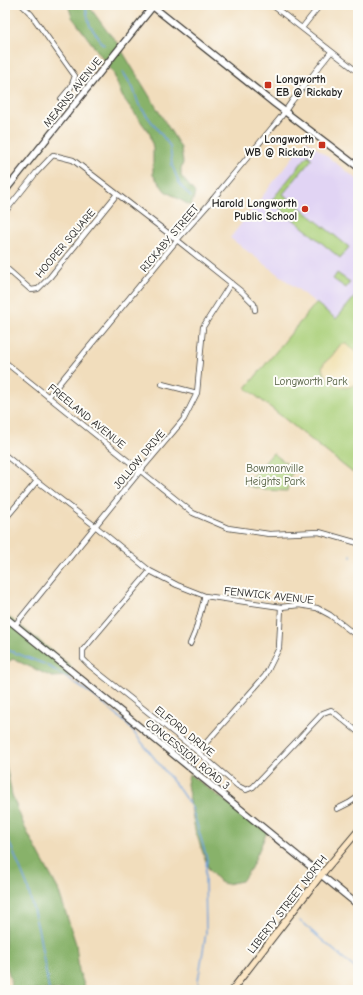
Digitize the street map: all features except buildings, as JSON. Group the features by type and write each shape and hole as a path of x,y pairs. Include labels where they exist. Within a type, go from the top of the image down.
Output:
{"main road":[{"name":"LIBERTY STREET NORTH","path":"232,990 321,875 358,831"}],"street":[{"path":"22,5 31,14 75,76 71,87 61,99"},
{"path":"272,5 358,72"},
{"path":"302,28 320,5"},
{"path":"153,6 285,112 358,167"},
{"name":"MEARNS AVENUE","path":"5,191 153,6"},
{"name":"RICKABY STREET","path":"48,397 285,112 331,52"},
{"path":"5,212 53,155 73,160 178,240 242,292 254,304 255,310"},
{"name":"HOOPER SQUARE","path":"5,267 31,290 38,289 50,277 117,194"},
{"name":"JOLLOW DRIVE","path":"15,625 184,419 197,393 203,327 231,283"},
{"name":"FREELAND AVENUE","path":"5,362 193,513 228,528 269,534 319,532 358,543"},
{"path":"162,384 197,393"},
{"name":"FENWICK AVENUE","path":"5,455 150,571 177,585 205,596 281,607 299,605 317,608 330,615 358,637"},
{"path":"5,519 36,481"},
{"name":"ELFORD DRIVE","path":"150,571 83,650 83,659 238,786 246,790 253,786 323,714 332,710 358,732"},
{"path":"190,644 205,596"},
{"path":"198,752 265,676 279,648 281,607"},
{"name":"CONCESSION ROAD 3","path":"5,617 358,905"},
{"path":"337,809 349,803 358,796"}],"shaded area":[{"name":"Harold Longworth Public School","path":"306,140 358,180 358,293 336,319 230,238"}],"green space":[{"path":"68,5 90,5 91,9 116,41 181,148 183,163 181,168 181,176 195,193 191,206 165,191 153,175 153,148 150,134 122,96 113,72 72,17"},
{"path":"308,155 312,159 283,194 349,247 340,258 271,201"},
{"path":"337,273 350,282 346,288 333,279"},
{"name":"Longworth Park","path":"358,293 358,466 353,473 246,388 316,303 336,319"},
{"name":"Bowmanville Heights Park","path":"273,453 295,470 290,476 287,491 265,490 245,485"},
{"path":"5,614 71,666 71,676 52,677 13,659 5,663"},
{"path":"5,760 12,795 25,828 58,889 76,944 79,971 86,990 10,990 11,981 5,961"},
{"path":"189,774 267,832 251,868 242,881 226,884 220,882 209,870 195,830 187,784"}],"sand":[{"path":"341,344 346,344 358,354 358,383 347,387 341,387 332,382 322,368 324,363 331,357"}],"waterway":[{"path":"85,5 90,26 104,45"},
{"path":"123,72 133,88 139,105 170,146 172,165 180,185 191,197"},
{"path":"5,649 47,665 93,695 127,724 176,785 192,808 207,859 205,874 206,933 198,981 200,990"},
{"path":"5,832 27,885 39,933 49,990"},
{"path":"300,921 358,971"}],"place":[{"name":"Longworth EB @ Rickaby","path":"268,85"},
{"name":"Longworth WB @ Rickaby","path":"322,145"},
{"name":"Harold Longworth Public School","path":"305,209"}]}
